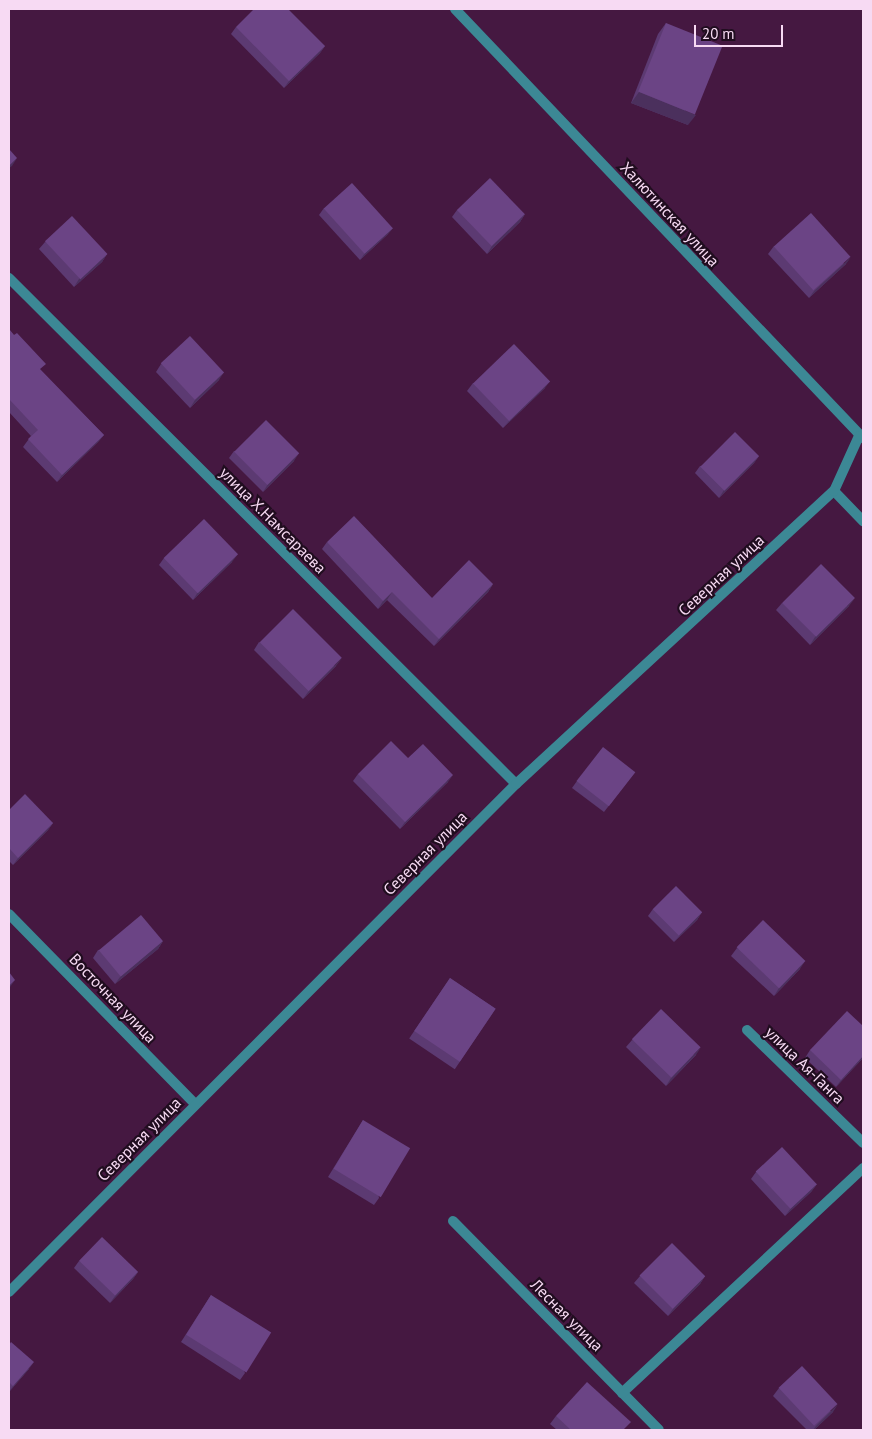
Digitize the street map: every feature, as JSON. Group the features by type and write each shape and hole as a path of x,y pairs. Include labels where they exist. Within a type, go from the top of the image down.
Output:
{"street":[{"name":"Халютинская улица","path":"455,9 861,437"},
{"name":"улица Х.Намсараева","path":"9,278 516,784"},
{"name":"Северная улица","path":"9,1292 516,784 834,491 861,437"},
{"path":"834,491 863,521"},
{"name":"Восточная улица","path":"9,914 195,1104"},
{"name":"улица Ая-Ганга","path":"747,1030 863,1143"},
{"path":"622,1393 863,1168"},
{"name":"Лесная улица","path":"453,1221 660,1430"}],"building":[{"path":"254,9 288,9 325,46 289,81 236,27"},
{"path":"666,23 723,46 695,114 638,92"},
{"path":"9,149 17,158 9,166"},
{"path":"490,178 525,214 492,246 457,210"},
{"path":"352,183 393,228 365,254 324,208"},
{"path":"811,213 850,257 813,290 774,246"},
{"path":"72,216 107,254 80,279 45,241"},
{"path":"9,329 14,335 17,333 46,364 40,369 104,435 62,475 28,439 38,430 9,399"},
{"path":"190,336 224,373 195,400 161,363"},
{"path":"514,344 550,381 509,421 473,384"},
{"path":"266,420 299,453 267,485 234,452"},
{"path":"735,432 759,456 724,491 700,467"},
{"path":"354,516 432,598 469,560 493,584 439,639 392,592 383,601 327,542"},
{"path":"204,519 238,554 198,593 164,558"},
{"path":"821,564 855,598 816,637 782,603"},
{"path":"293,609 342,658 309,691 260,642"},
{"path":"391,741 408,758 423,744 453,775 405,822 358,774"},
{"path":"603,747 635,772 609,806 577,781"},
{"path":"25,794 53,823 18,858 9,848 9,810"},
{"path":"676,886 702,912 679,935 653,909"},
{"path":"141,915 163,941 121,976 99,950"},
{"path":"763,920 805,961 779,988 737,947"},
{"path":"9,972 15,980 9,986"},
{"path":"450,978 496,1009 460,1062 414,1031"},
{"path":"661,1009 701,1047 671,1077 632,1039"},
{"path":"847,1011 863,1026 863,1056 841,1080 810,1050"},
{"path":"363,1120 410,1148 381,1197 334,1169"},
{"path":"782,1147 817,1184 790,1209 756,1172"},
{"path":"102,1237 138,1272 115,1295 79,1261"},
{"path":"672,1243 705,1276 673,1309 639,1276"},
{"path":"211,1295 271,1333 246,1372 186,1335"},
{"path":"11,1342 34,1362 13,1386 9,1382 9,1345"},
{"path":"802,1366 837,1404 814,1426 779,1388"},
{"path":"587,1382 631,1422 623,1430 571,1430 556,1416"}]}
